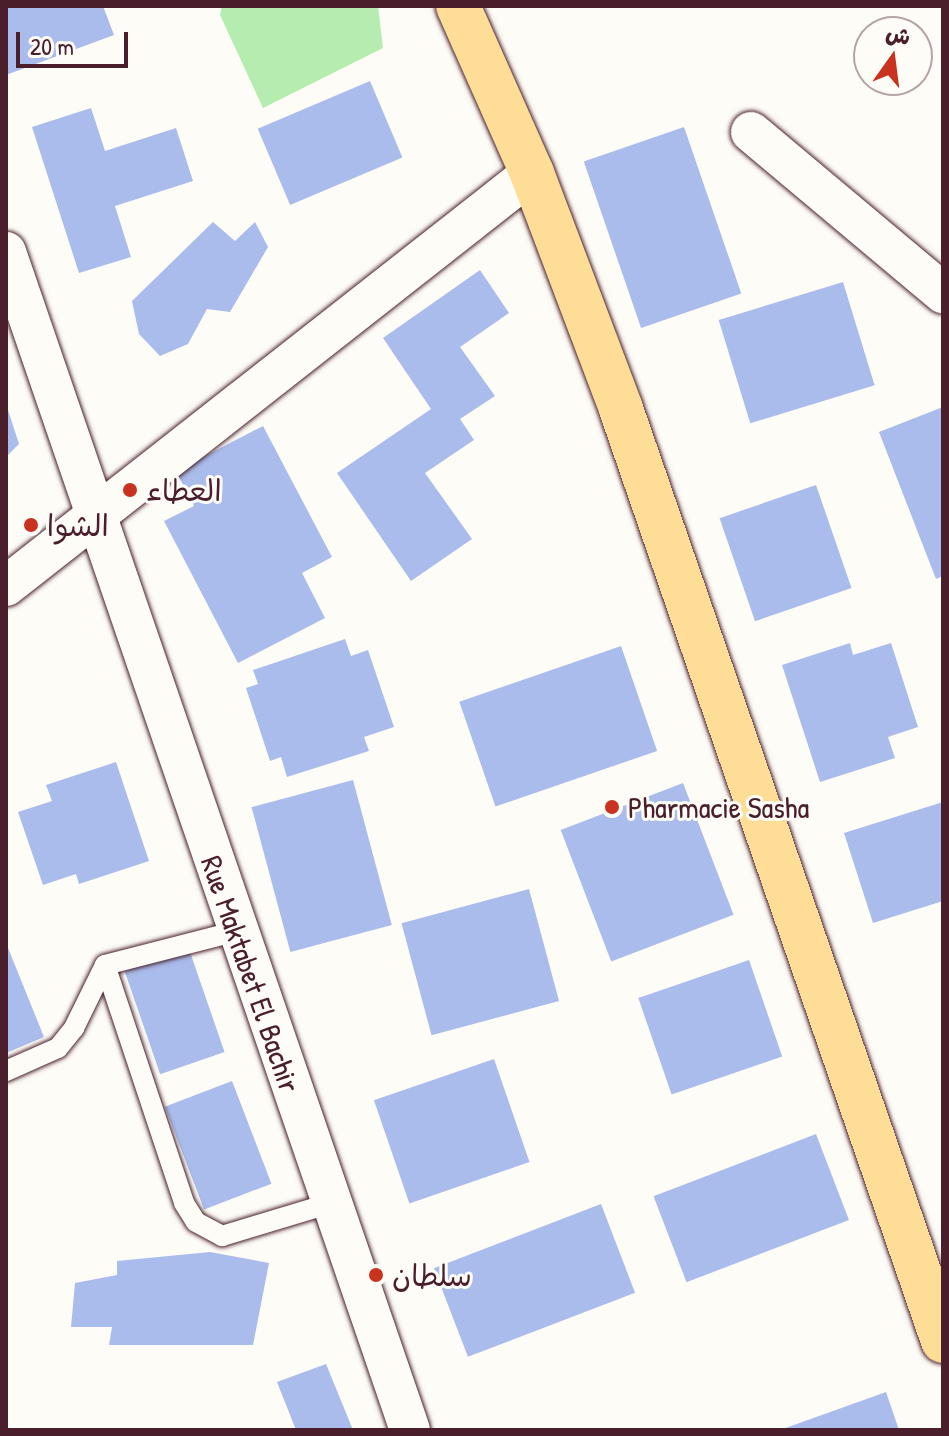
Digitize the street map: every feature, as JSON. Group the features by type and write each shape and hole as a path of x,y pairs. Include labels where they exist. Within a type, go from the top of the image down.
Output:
{"main road":[{"path":"458,6 532,173 621,409 939,1318"}],"street":[{"path":"751,132 943,293"},
{"path":"6,586 532,173"},
{"name":"Rue Maktabet El Bachir","path":"6,252 94,517 410,1430"}],"lane":[{"path":"6,1071 58,1048 74,1028 105,965 237,931"},
{"path":"105,965 184,1203 196,1222 222,1236 331,1203"}],"green space":[{"path":"222,6 378,6 383,48 263,108 220,15"}],"building":[{"path":"6,6 103,6 114,35 6,75"},
{"path":"370,81 402,157 290,205 258,129"},
{"path":"91,108 105,151 176,128 193,181 115,206 131,257 79,273 32,127"},
{"path":"684,127 741,293 641,328 584,162"},
{"path":"213,222 235,241 255,222 268,247 230,312 207,309 188,344 160,356 139,334 132,301"},
{"path":"480,270 509,313 460,347 495,396 460,419 474,440 425,473 472,539 411,581 337,473 431,409 383,338"},
{"path":"843,282 875,385 750,423 719,320"},
{"path":"6,404 19,444 6,457"},
{"path":"943,407 943,576 936,579 879,432"},
{"path":"263,426 332,557 302,573 325,618 238,663 164,521 194,506 176,471"},
{"path":"816,485 851,588 755,621 720,518"},
{"path":"345,639 351,656 368,650 394,727 364,737 369,751 287,777 281,757 270,761 246,688 258,684 253,670"},
{"path":"850,643 853,655 891,643 918,727 888,737 895,758 820,782 782,665"},
{"path":"621,646 657,751 495,807 459,702"},
{"path":"116,762 149,861 79,884 76,874 43,885 18,812 52,801 46,785"},
{"path":"353,780 392,925 290,952 252,807"},
{"path":"683,783 734,915 611,962 561,830"},
{"path":"943,802 943,901 873,923 844,833"},
{"path":"529,889 559,1001 432,1035 401,923"},
{"path":"6,943 44,1037 6,1053"},
{"path":"189,949 224,1052 160,1074 125,971"},
{"path":"749,960 782,1056 672,1095 638,998"},
{"path":"494,1059 529,1162 409,1203 374,1100"},
{"path":"232,1081 271,1184 204,1209 165,1107"},
{"path":"816,1134 849,1220 687,1282 654,1196"},
{"path":"601,1204 635,1293 468,1357 434,1268"},
{"path":"210,1252 269,1263 253,1345 109,1345 112,1327 71,1327 75,1283 117,1275 117,1261"},
{"path":"326,1364 353,1430 296,1430 277,1382"},
{"path":"886,1392 899,1430 780,1430"}],"place":[{"name":"العطاء","path":"130,490"},
{"name":"الشوا","path":"31,525"},
{"name":"Pharmacie Sasha","path":"612,807"},
{"name":"سلطان","path":"376,1275"}]}
